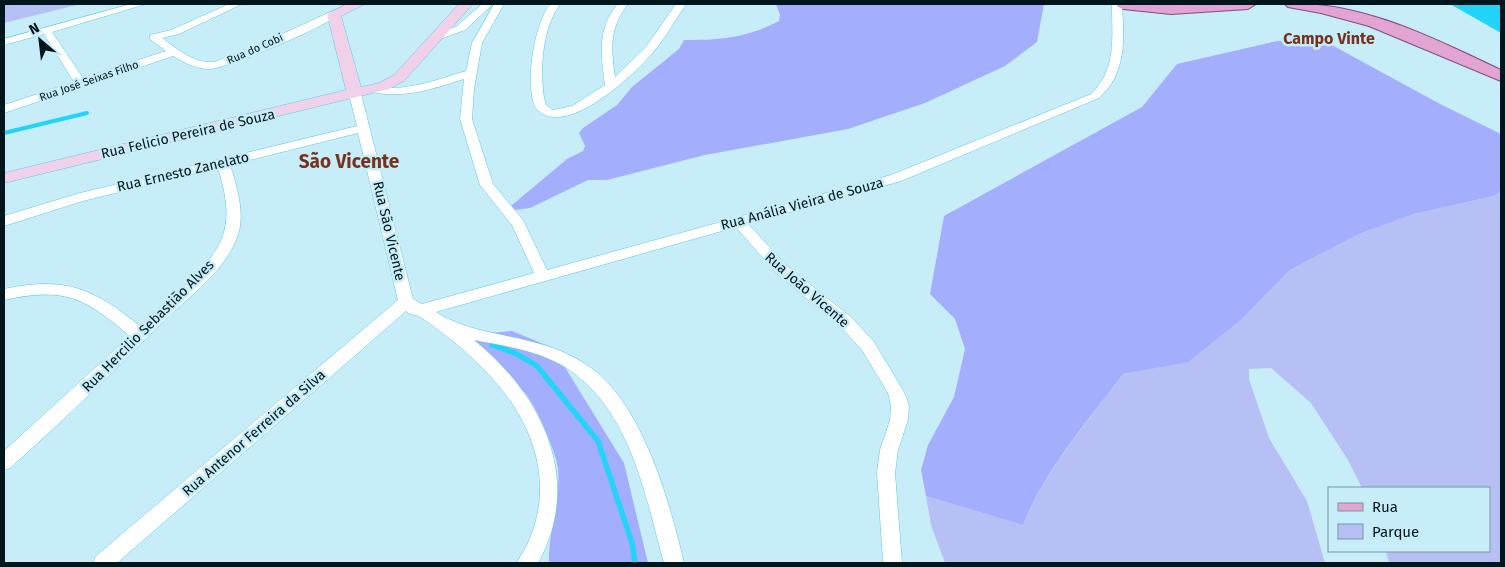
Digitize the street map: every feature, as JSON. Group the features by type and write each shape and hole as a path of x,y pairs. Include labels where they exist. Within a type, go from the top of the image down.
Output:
{"main road":[{"name":"Rua do Cobi","path":"334,14 358,4"},
{"name":"Rua Felicio Pereira de Souza","path":"4,178 372,89 399,78 466,4"},
{"path":"1123,4 1171,9 1248,4"},
{"path":"1293,4 1322,7 1378,23 1501,76"},
{"name":"Rua São Vicente","path":"334,14 354,94"}],"street":[{"path":"4,42 141,4"},
{"name":"Rua do Cobi","path":"237,4 175,32 154,37 173,52 206,66 220,64 334,14"},
{"path":"437,37 460,28 488,4"},
{"path":"499,4 481,32 471,73 466,119 478,163 495,197 523,232 544,277"},
{"path":"555,4 541,30 538,86 540,105 555,113 572,111 596,98 638,62 681,4"},
{"path":"610,86 608,33 612,18 623,4"},
{"name":"Rua Anália Vieira de Souza","path":"422,310 544,277 738,220 896,178 959,154 1095,96 1107,88 1114,75 1117,4"},
{"path":"46,30 82,84"},
{"name":"Rua José Seixas Filho","path":"4,109 173,52"},
{"name":"Rua Felicio Pereira de Souza","path":"372,89 383,93 401,91 471,73"},
{"name":"Rua São Vicente","path":"354,94 406,302"},
{"name":"Rua Ernesto Zanelato","path":"4,220 71,200 364,128"},
{"name":"Rua Hercilio Sebastião Alves","path":"4,462 80,394 201,276 226,248 232,232 232,212 230,186 223,163"},
{"name":"Rua João Vicente","path":"738,220 761,249 781,269 830,307 852,328 868,346 896,392 900,406 899,420 886,460 893,561"},
{"path":"4,294 19,291 52,290 84,295 140,335"},
{"path":"406,302 415,310 422,310 452,329 484,358 513,390 527,413 548,464 551,483 550,507 540,538 527,563"},
{"name":"Rua Antenor Ferreira da Silva","path":"102,563 406,302"},
{"path":"452,329 511,342 557,356 574,365 588,376 620,412 643,459 674,563"}],"green space":[{"path":"4,4 81,4 4,23"},
{"path":"1501,190 1501,563 1389,563 1386,552 1490,552 1490,487 1362,487 1348,460 1311,403 1271,368 1249,369 1249,379 1269,438 1307,501 1325,563 945,563 931,525 926,496 1023,525 1056,464 1123,374 1188,361 1241,320 1290,270 1359,234 1414,214 1494,196"}],"shaded area":[{"path":"776,4 1044,4 1037,42 1005,66 925,103 848,129 705,155 607,180 588,180 530,208 505,211 567,159 583,151 585,146 579,133 583,128 617,105 632,87 679,49 684,40 733,37 767,27 779,21 780,15"},
{"path":"1450,4 1501,5 1501,33"},
{"path":"1277,41 1328,43 1440,104 1501,134 1501,190 1494,196 1414,214 1359,234 1290,270 1241,320 1188,362 1123,374 1055,465 1032,504 1023,525 926,496 921,470 928,445 954,397 965,349 955,319 930,294 944,216 1142,107 1177,64"},
{"path":"512,331 553,348 624,463 648,563 549,563 550,540 558,492 558,468 549,440 534,406 524,392 466,347 477,334"}],"waterway":[{"path":"4,133 87,113"},
{"path":"492,345 515,353 537,366 598,441 632,543 635,563"}],"district":[{"name":"Campo Vinte","path":"1329,38"},
{"name":"São Vicente","path":"349,161"}]}
